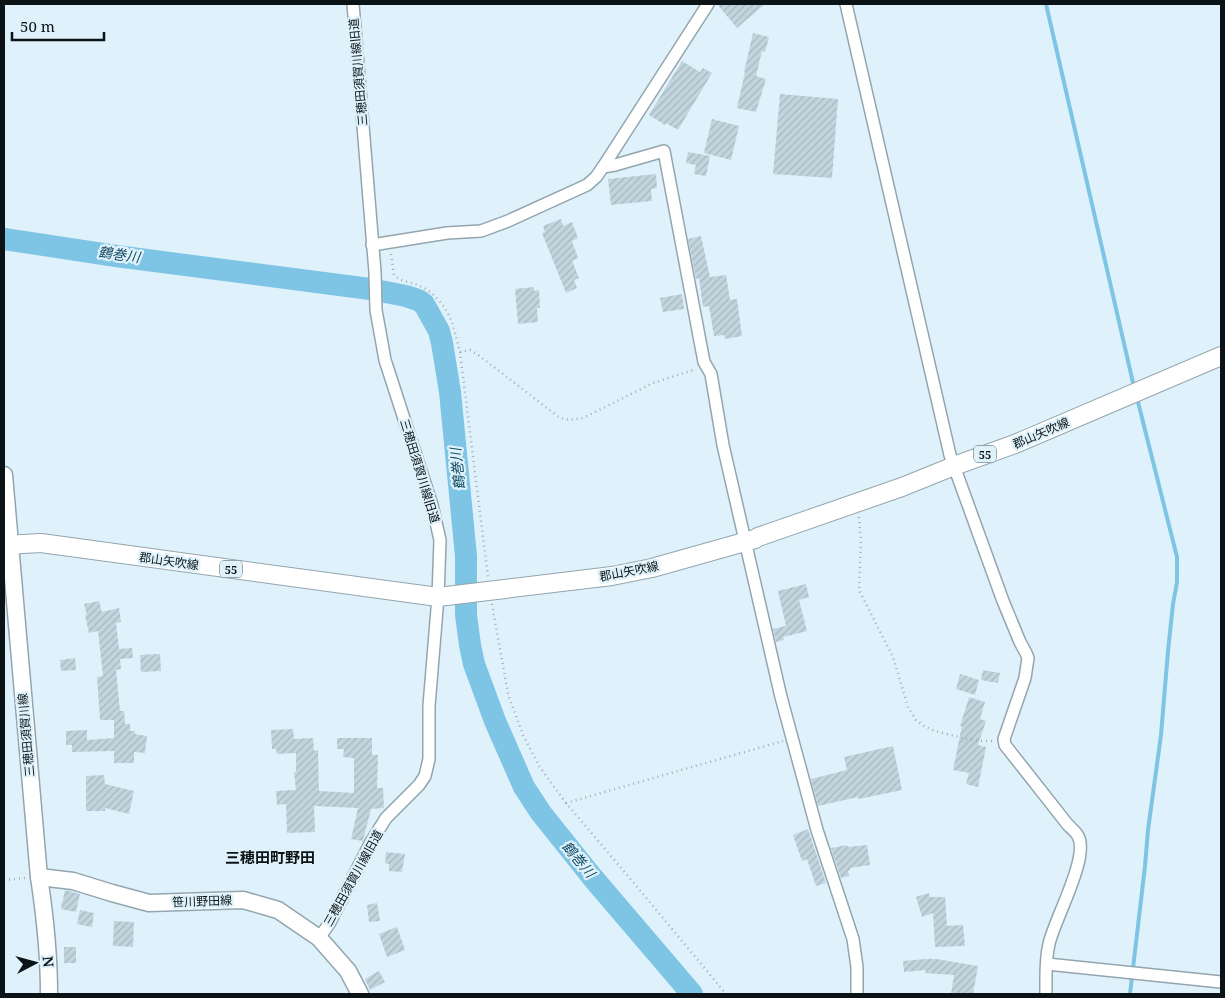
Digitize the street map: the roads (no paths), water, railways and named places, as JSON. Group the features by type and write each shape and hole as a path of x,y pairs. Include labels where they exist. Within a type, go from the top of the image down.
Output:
{"main road":[{"name":"郡山矢吹線","path":"7,545 41,544 438,597 620,574 652,568 745,542 902,487 1015,444 1221,356"},
{"name":"三穂田須賀川線","path":"4,475 7,545 48,957 49,994"},
{"name":"笹川野田線","path":"39,877 73,881 112,894 149,903 243,900 278,910 319,938 348,971 360,994"}],"street":[{"name":"三穂田須賀川線旧道","path":"319,938 386,818 419,785 425,776 429,759 429,706 438,597 440,540 432,505 385,360 376,310 375,272 353,4"},
{"path":"372,245 493,228 587,185 603,167 708,4"},
{"path":"846,4 954,466 1003,601 1028,658 1025,678 1007,727 1004,739 1005,745 1078,836 1080,842 1078,864 1048,944 1046,994"},
{"path":"603,167 664,150 704,362 711,374 723,446 781,697 817,830 853,939 857,967 857,994"},
{"path":"1047,964 1221,982"}],"waterway":[{"path":"1046,4 1134,387"},
{"name":"鶴巻川","path":"4,239 116,256 370,289 406,296 424,304 439,331 450,392 466,556 466,615 470,645 474,664 495,721 524,787 541,813 593,878 692,994"},
{"path":"1130,994 1177,582 1177,557 1137,398"}],"district":[{"name":"三穂田町野田","path":"270,857"}]}
